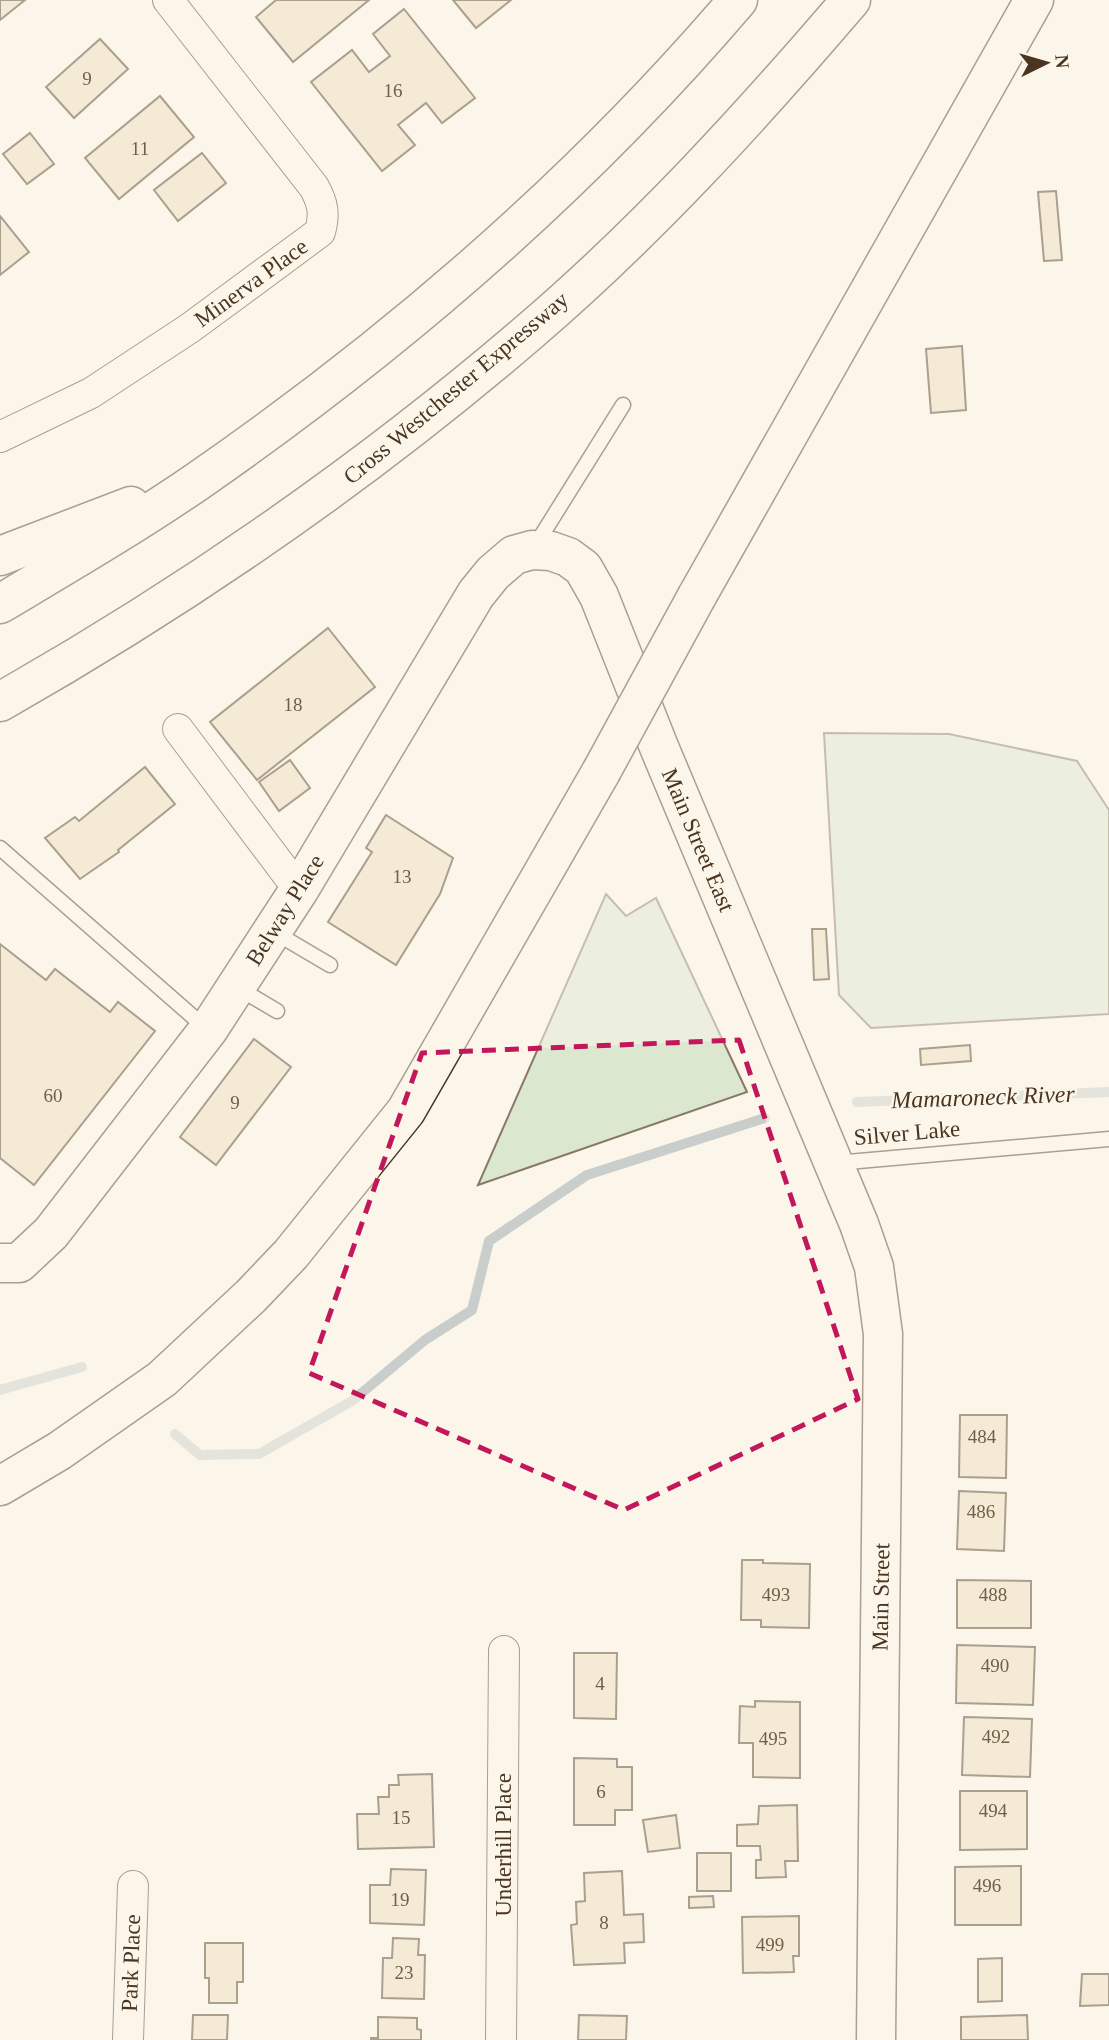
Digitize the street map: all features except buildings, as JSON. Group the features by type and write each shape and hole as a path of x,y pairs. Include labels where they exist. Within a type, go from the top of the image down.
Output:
{"main road":[{"path":"0,604 99,545 196,482 387,341 578,171 738,0"},
{"name":"Cross Westchester Expressway","path":"0,702 144,617 245,552 344,482 440,407 531,331 666,203 786,77 851,0"},
{"path":"0,1486 59,1451 162,1379 291,1255 406,1111 601,772 697,596 1034,0"},
{"path":"0,556 196,482"},
{"name":"Belway Place","path":"6,1265 51,1233 208,1030 299,890 476,594 493,573 514,555 532,550"},
{"name":"Main Street East","path":"532,550 551,551 575,562 583,568 599,596 659,747 834,1163"},
{"name":"Main Street","path":"834,1163 874,1267 883,1334 877,2040"}],"street":[{"name":"Minerva Place","path":"4,436 91,393 190,328 320,232 324,219 323,209 314,187 168,0"},
{"path":"178,729 299,890"},
{"name":"Underhill Place","path":"501,2040 504,1651"},
{"name":"Park Place","path":"128,2040 134,1886"}],"lane":[{"path":"532,550 623,405"},
{"path":"0,848 208,1030"},
{"path":"272,931 330,964"},
{"path":"237,987 277,1011"},
{"name":"Silver Lake","path":"834,1163 1109,1139"}],"highlighted area":[{"path":"739,1040 858,1399 624,1510 309,1373 422,1053"}],"green space":[{"path":"824,733 949,734 1077,761 1109,810 1109,1014 871,1028 839,995"},
{"path":"606,894 626,916 656,898 747,1092 478,1185"}],"waterway":[{"name":"Mamaroneck River","path":"857,1102 1109,1092"},
{"name":"Mamaroneck River","path":"175,1434 200,1455 259,1454 352,1401 425,1340 472,1310 489,1241 587,1175 765,1118"},
{"name":"Mamaroneck River","path":"0,1390 82,1367"}]}
